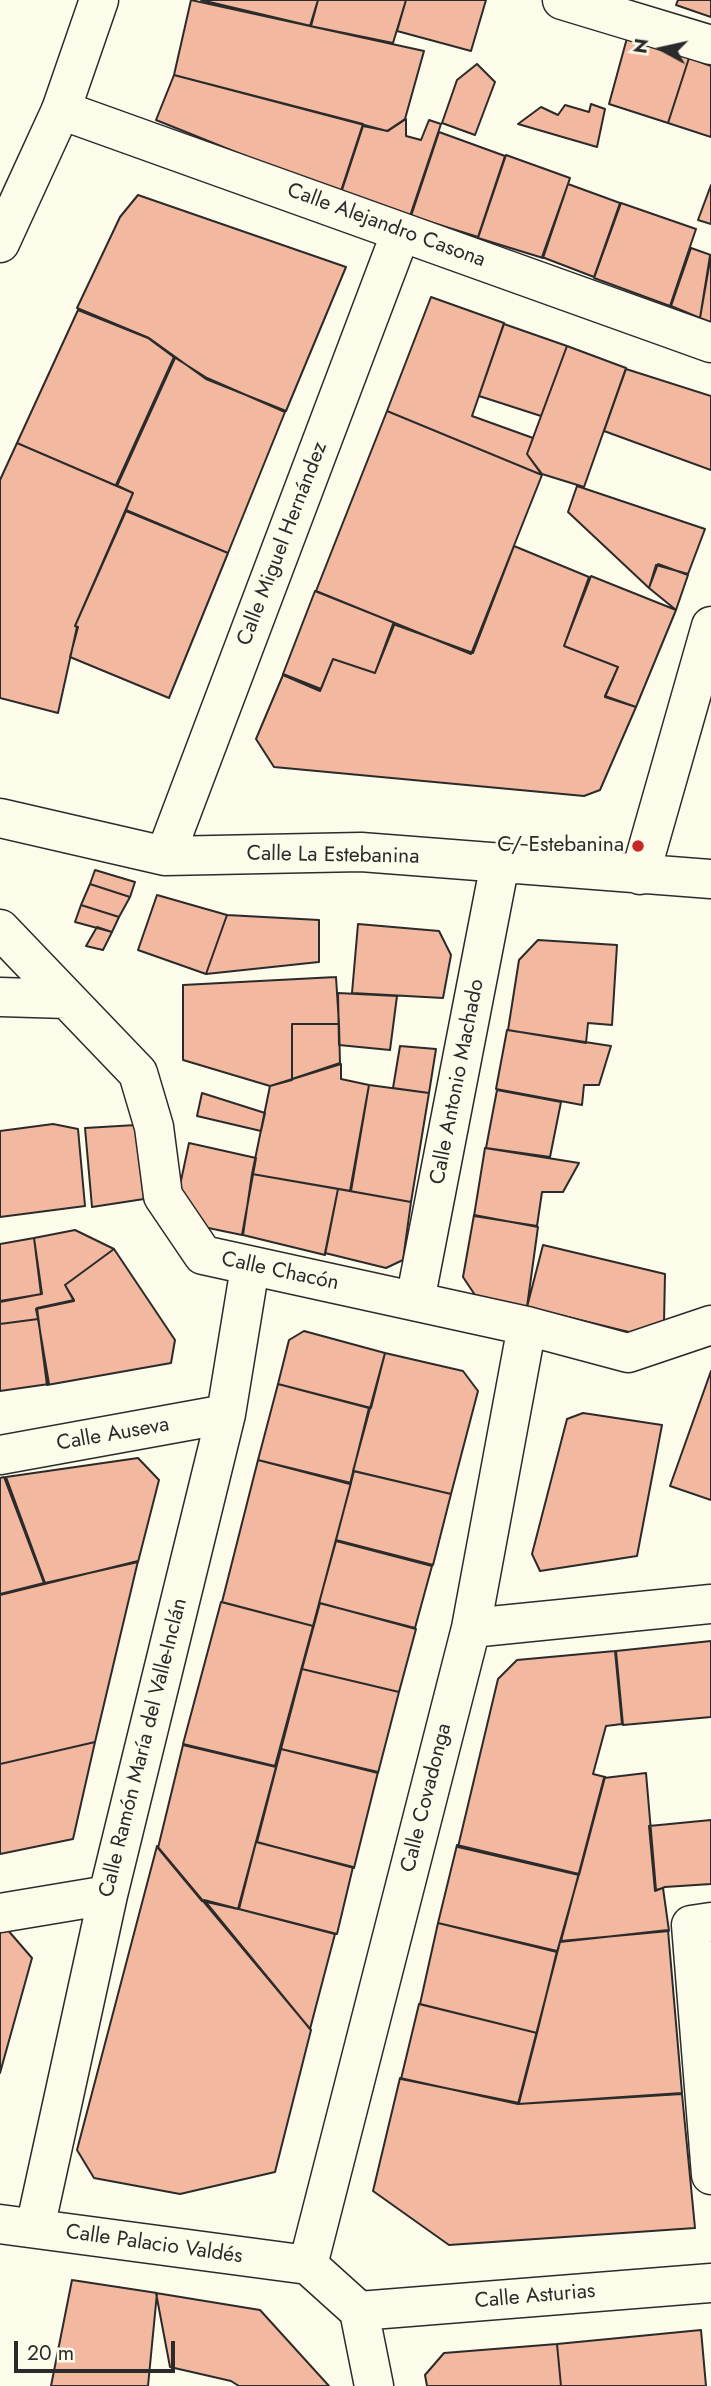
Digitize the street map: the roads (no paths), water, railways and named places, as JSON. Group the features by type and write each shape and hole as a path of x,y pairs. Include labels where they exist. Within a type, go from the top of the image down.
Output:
{"street":[{"path":"0,243 61,110 99,0"},
{"path":"562,0 711,45"},
{"name":"Calle Alejandro Casona","path":"61,110 711,343"},
{"name":"Calle Miguel Hernández","path":"165,856 401,232"},
{"path":"640,876 711,626"},
{"name":"Calle La Estebanina","path":"0,818 165,856 361,852 640,876 711,879"},
{"name":"Calle Antonio Machado","path":"415,1301 500,863"},
{"name":"Calle Chacón","path":"0,929 138,1073 154,1127 163,1196 203,1255 527,1326 628,1353 711,1325"},
{"path":"0,998 67,999"},
{"name":"Calle Ramón María del Valle-Inclán","path":"17,2226 108,1895 226,1414 250,1266"},
{"name":"Calle Covadonga","path":"308,2266 471,1628 527,1326"},
{"name":"Calle Auseva","path":"0,1455 226,1414"},
{"path":"471,1628 711,1604"},
{"path":"0,1913 108,1895"},
{"path":"711,1922 691,1925 711,2175"},
{"name":"Calle Palacio Valdés","path":"17,2226 308,2266"},
{"path":"308,2266 359,2311 374,2386"},
{"name":"Calle Asturias","path":"359,2311 711,2283"}],"place":[{"name":"C/ Estebanina","path":"638,846"}]}
